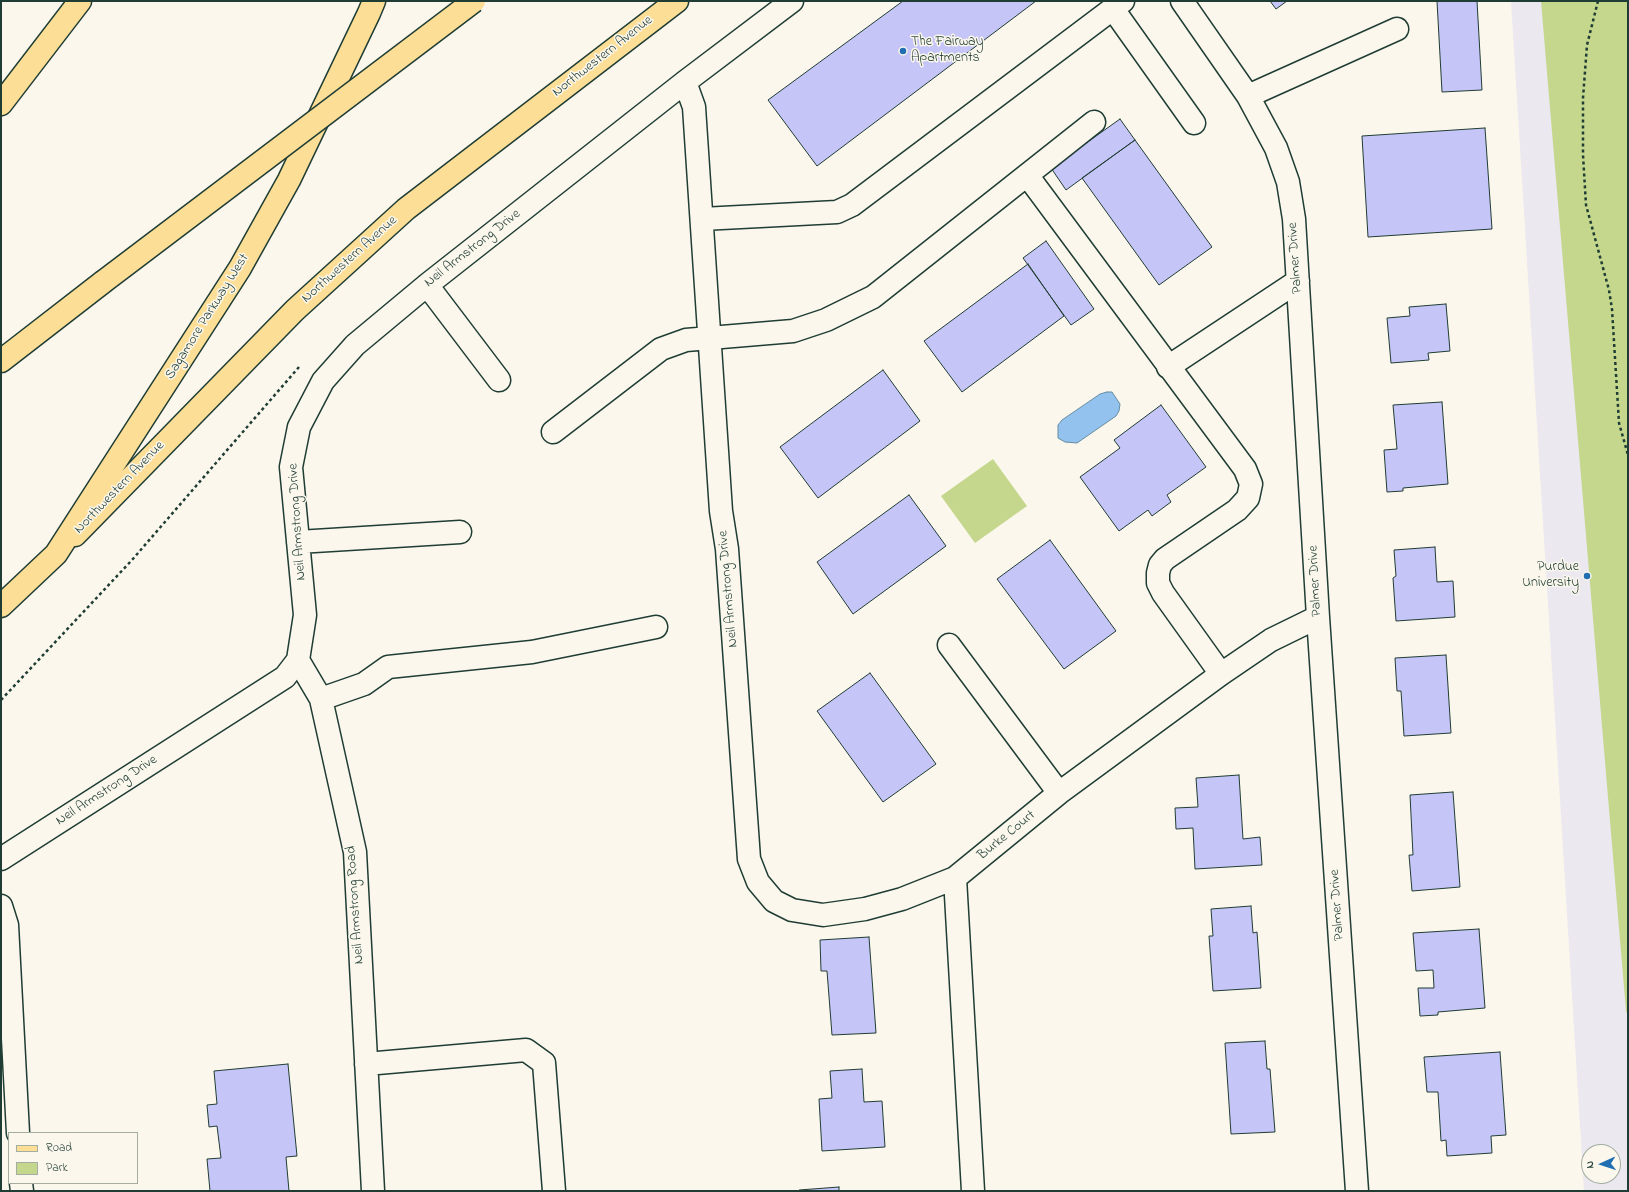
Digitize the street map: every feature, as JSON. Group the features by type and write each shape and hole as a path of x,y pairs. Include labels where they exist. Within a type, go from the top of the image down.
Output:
{"main road":[{"path":"1,104 80,1"},
{"name":"Sagamore Parkway West","path":"1,606 56,554 240,268 289,180 374,1"},
{"path":"1,361 474,1"},
{"name":"Northwestern Avenue","path":"56,554 295,310 406,209 677,1"}],"street":[{"name":"Neil Armstrong Drive","path":"1,859 285,677 298,660 305,615 291,467 299,427 323,381 355,345 427,285 685,82 792,1"},
{"name":"Palmer Drive","path":"1182,1 1248,96 1276,148 1288,182 1294,218 1318,617 1357,1191"},
{"path":"702,219 837,212 852,205 1118,5 1194,123"},
{"path":"1248,96 1397,29"},
{"name":"Neil Armstrong Drive","path":"685,82 694,107 722,511 749,859 758,882 774,901 792,910 823,915 865,909 902,899 955,878"},
{"path":"553,432 661,349 686,340 793,331 840,314 873,296 1094,122"},
{"path":"1026,175 1245,469 1251,484 1248,498 1237,510 1165,559 1160,565 1158,573 1158,583 1163,593 1221,674"},
{"path":"1168,366 1298,281"},
{"path":"427,285 499,380"},
{"path":"298,542 460,532"},
{"name":"Burke Court","path":"955,878 1059,793 1221,674 1271,640 1318,617"},
{"path":"321,699 364,684 388,667 532,652 656,627"},
{"path":"949,645 1059,793"},
{"name":"Neil Armstrong Road","path":"298,660 321,699 355,852 373,1191"},
{"path":"955,878 973,1191"},
{"path":"1,906 7,925 18,1132"},
{"path":"366,1064 526,1050 544,1063 554,1191"}],"path":[{"path":"1598,1 1587,45 1583,98 1583,156 1586,206 1610,290 1619,423 1628,455"}],"shaded area":[{"name":"Purdue University","path":"1511,1 1628,1 1628,1191 1584,1191 1584,1184 1621,1184 1621,1144 1581,1144"}],"green space":[{"path":"1541,1 1628,1 1628,1015 1626,1011"},
{"path":"993,459 1027,506 975,543 941,496"}],"water":[{"path":"1112,392 1120,404 1119,411 1116,416 1077,443 1065,442 1058,438 1058,425 1062,420 1100,394"}],"building":[{"name":"The Fairway Apartments","path":"903,1 1036,1 817,166 768,100"},
{"path":"1270,1 1287,1 1276,9"},
{"path":"1437,1 1477,1 1482,90 1442,92"},
{"path":"1120,119 1135,140 1066,190 1051,168"},
{"path":"1485,128 1492,229 1368,237 1362,136"},
{"path":"1135,140 1212,247 1159,285 1082,178"},
{"path":"1046,241 1094,309 1071,325 1023,258"},
{"path":"1028,264 1064,316 962,392 924,341"},
{"path":"1446,304 1450,351 1428,353 1429,360 1391,363 1387,318 1410,316 1409,307"},
{"path":"883,370 920,421 818,498 780,447"},
{"path":"1442,402 1448,484 1403,488 1403,491 1387,492 1384,450 1397,449 1393,405"},
{"path":"1161,405 1206,467 1167,495 1171,502 1152,516 1148,510 1119,531 1080,477 1120,448 1114,440"},
{"path":"909,495 946,546 853,614 817,562"},
{"path":"1050,540 1116,631 1064,669 997,579"},
{"path":"1435,547 1437,582 1453,581 1455,617 1396,621 1393,578 1396,576 1394,550"},
{"path":"1446,655 1451,733 1404,736 1401,691 1397,691 1395,658"},
{"path":"870,673 936,764 883,802 817,711"},
{"path":"1239,775 1243,839 1260,837 1262,865 1195,869 1193,828 1176,829 1175,808 1198,807 1196,778"},
{"path":"1453,792 1460,887 1412,891 1409,855 1413,855 1410,795"},
{"path":"1251,906 1253,933 1257,932 1261,988 1213,991 1209,936 1213,936 1211,909"},
{"path":"1479,929 1485,1008 1438,1012 1438,1015 1420,1016 1418,988 1434,988 1433,970 1416,971 1413,933"},
{"path":"869,937 876,1033 832,1035 827,971 821,971 820,940"},
{"path":"1265,1041 1267,1069 1270,1069 1275,1132 1231,1134 1225,1043"},
{"path":"1500,1052 1506,1135 1491,1136 1492,1153 1447,1156 1446,1140 1441,1141 1438,1092 1427,1092 1424,1057"},
{"path":"288,1064 297,1156 286,1157 289,1191 210,1191 207,1159 221,1158 217,1126 209,1127 207,1105 217,1104 214,1071"},
{"path":"862,1069 864,1102 882,1101 885,1147 822,1151 819,1099 832,1098 830,1071"},
{"path":"839,1187 839,1191 799,1191 799,1190"}],"place":[{"name":"The Fairway Apartments","path":"903,51"},
{"name":"Purdue University","path":"1587,576"}]}
